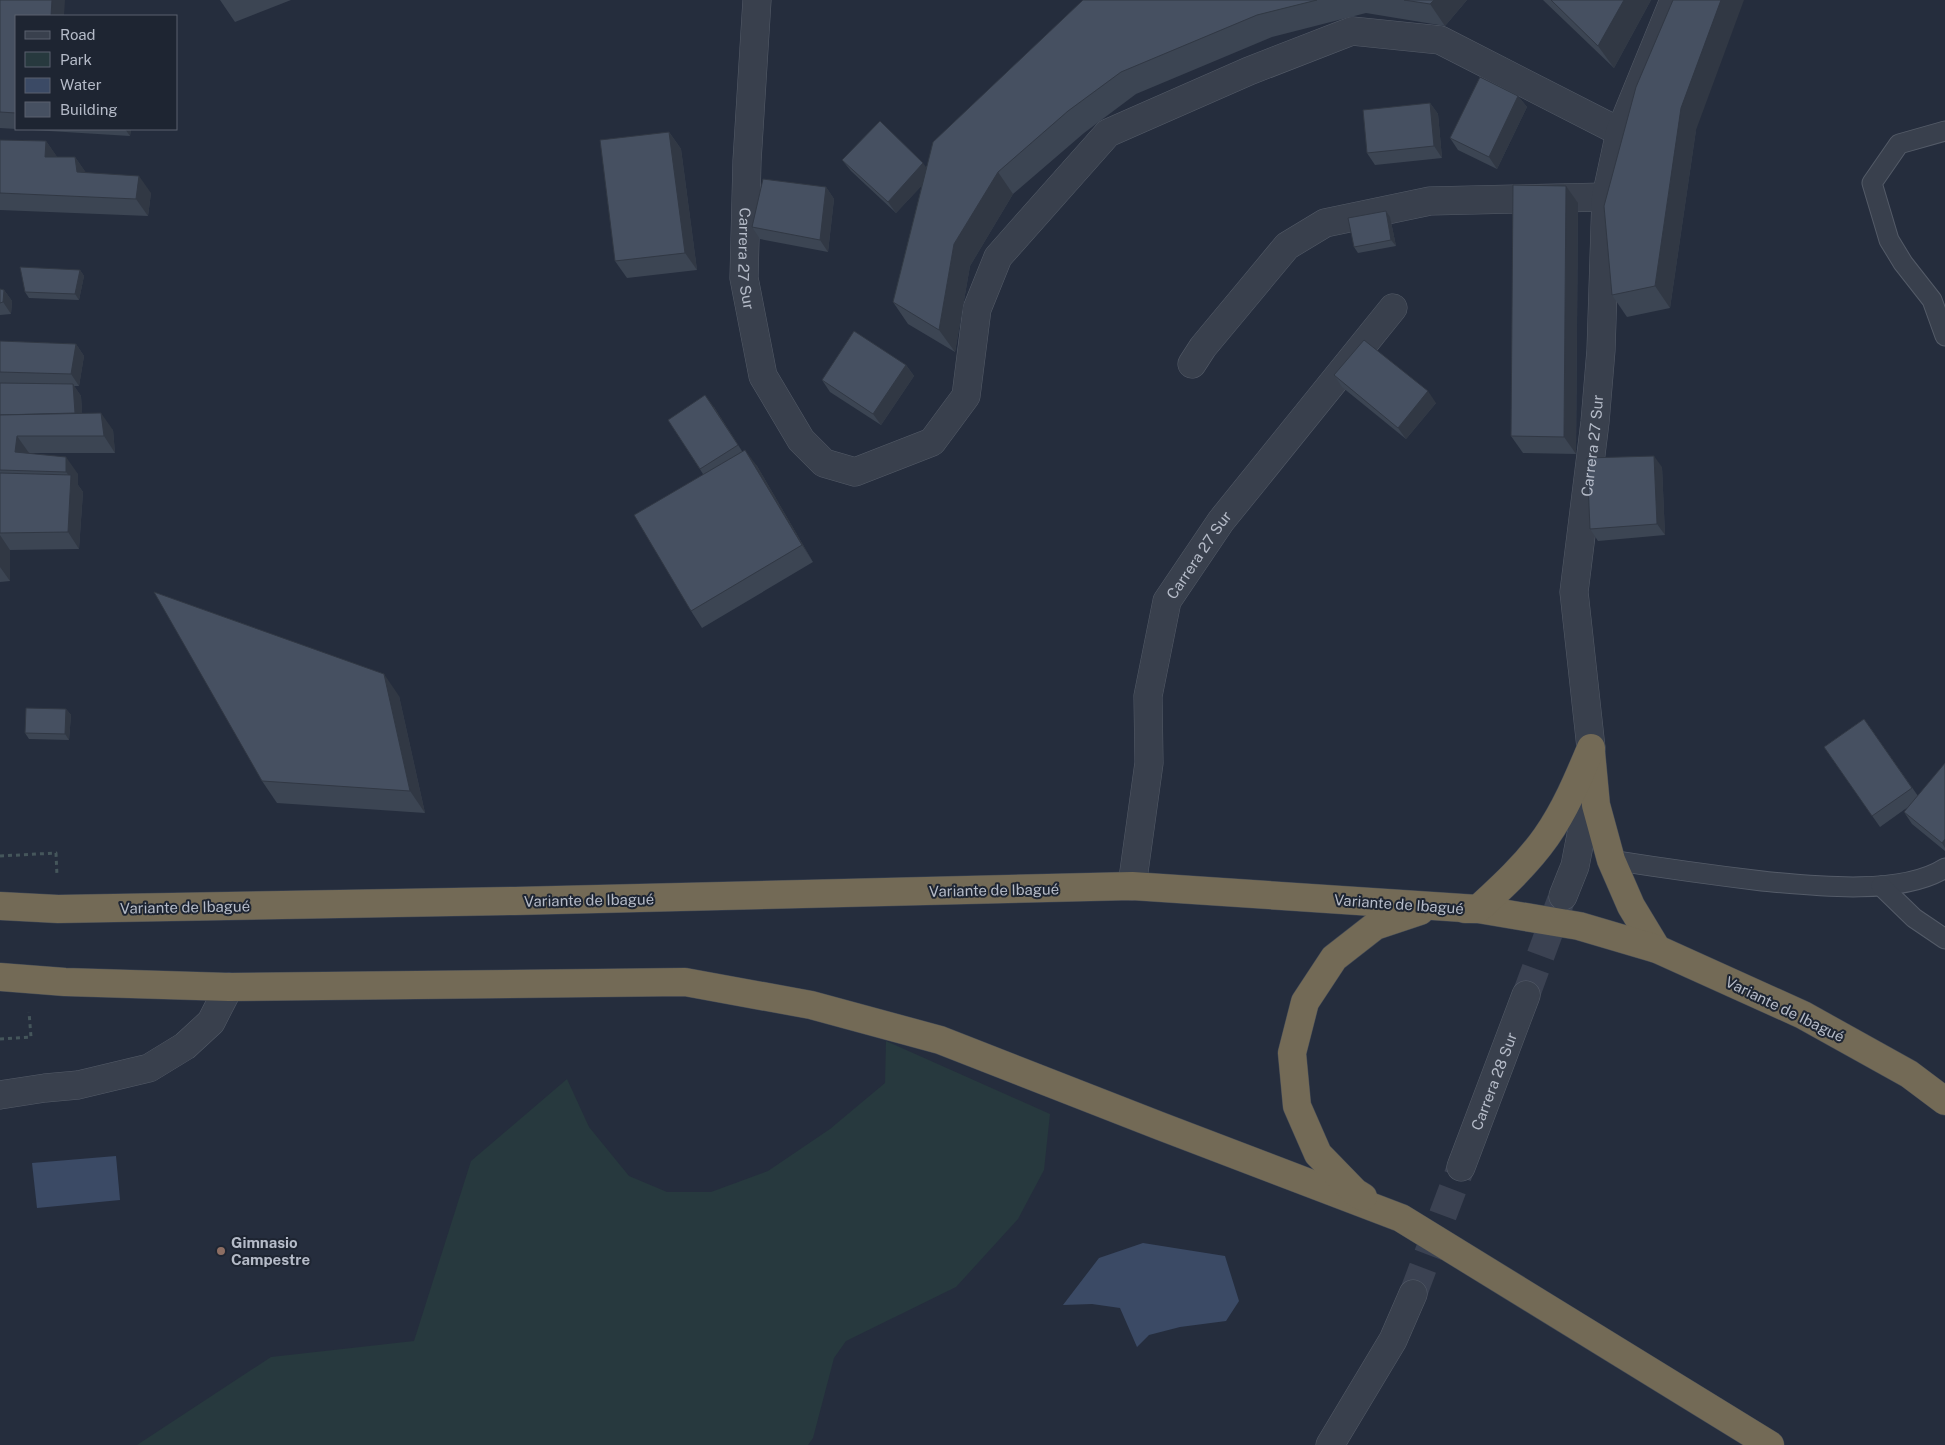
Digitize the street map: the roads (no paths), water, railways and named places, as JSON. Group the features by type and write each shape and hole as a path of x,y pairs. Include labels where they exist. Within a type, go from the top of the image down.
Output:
{"highway":[{"path":"1591,748 1596,805 1611,860 1631,906 1656,949"},
{"path":"1591,748 1571,794 1546,837 1514,875 1478,909 1425,909 1375,926 1334,958 1305,1002 1292,1054 1297,1106 1318,1154 1355,1192 1401,1218 1770,1445"},
{"name":"Variante de Ibagué","path":"0,906 78,909 535,901 1132,886 1478,909 1579,926 1656,949 1803,1015 1909,1074 1945,1101"},
{"path":"0,977 65,982 229,986 686,982 811,1005 940,1040 1401,1218"}],"street":[{"name":"Carrera 27 Sur","path":"757,0 746,161 744,278 764,376 801,440 812,452 824,463 855,472 932,442 966,396 977,309 998,257 1108,134 1249,71 1352,31 1440,40 1620,132"},
{"name":"Carrera 27 Sur","path":"1562,896 1572,876 1588,799 1591,748 1574,592 1595,422 1601,350 1606,197 1620,132 1674,0"},
{"path":"1192,364 1203,347 1287,246 1325,223 1430,200 1606,197"},
{"name":"Carrera 27 Sur","path":"1132,886 1149,762 1148,696 1167,601 1221,521 1393,308"},
{"path":"0,1095 78,1085 149,1068 185,1046 211,1022 229,986"},
{"name":"Carrera 28 Sur","path":"1461,1167 1526,995"},
{"path":"1330,1445 1393,1340 1413,1294"}],"lane":[{"path":"1945,131 1899,144 1872,183 1889,240 1903,263 1932,300 1945,336"},
{"path":"1611,860 1704,875 1817,886 1881,886 1933,875 1945,868"},
{"path":"1881,886 1914,918 1945,939"}],"water":[{"path":"116,1156 120,1200 37,1208 32,1163"},
{"path":"1143,1243 1225,1256 1239,1301 1226,1321 1180,1327 1149,1335 1137,1347 1120,1308 1092,1304 1063,1305 1099,1258"}],"tunnel":[{"path":"1526,995 1561,900"},
{"path":"1413,1294 1461,1167"}],"place":[{"name":"Gimnasio Campestre","path":"221,1251"}]}
